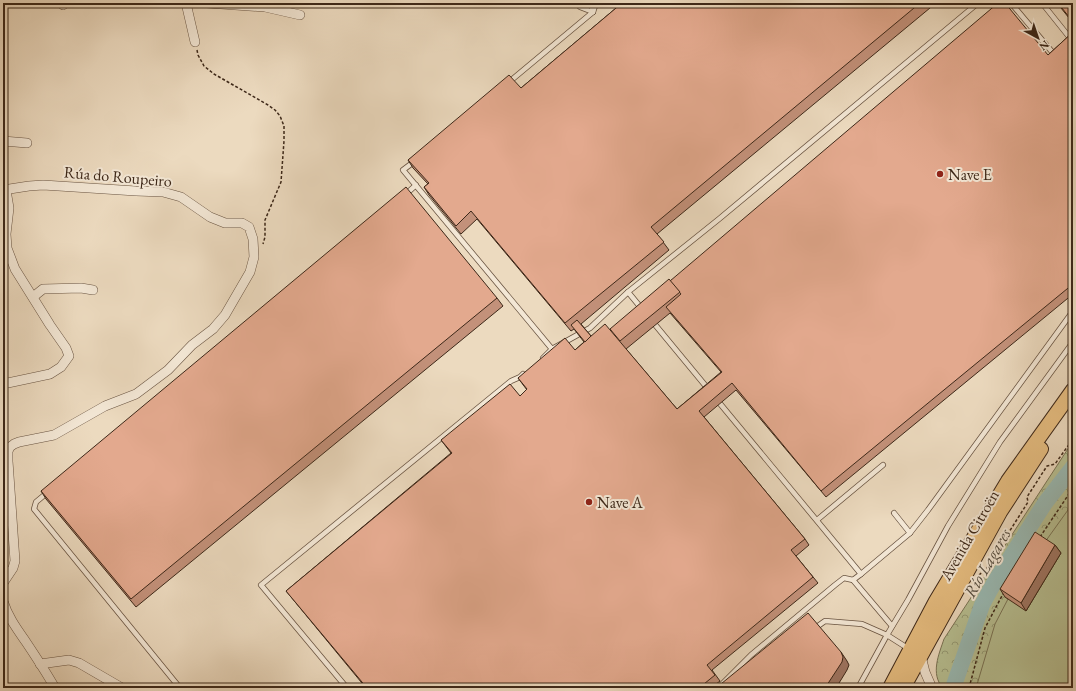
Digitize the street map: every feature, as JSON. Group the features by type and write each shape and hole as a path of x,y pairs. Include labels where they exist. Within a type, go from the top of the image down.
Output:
{"main road":[{"name":"Avenida Citroën","path":"903,688 936,601 1008,481 1073,390"},
{"name":"Avenida Citroën","path":"890,688 916,653 1000,512 1044,445 1073,406"}],"street":[{"path":"186,3 195,42"},
{"path":"207,3 266,5 300,14"},
{"path":"3,140 27,142"},
{"name":"Rúa do Roupeiro","path":"3,384 50,374 61,368 69,356 66,348 15,269 7,248 6,234 9,208 5,190 43,185 163,192 181,197 210,217 225,223 242,224 249,227 254,239 254,257 250,272 225,316 213,329 192,345 168,370 136,394 105,406 54,435 6,446 8,451 15,561 13,568 3,583"},
{"path":"33,297 43,289 81,288 93,290"},
{"path":"3,601 13,623 55,688"},
{"path":"916,653 932,688"},
{"path":"40,664 69,660 79,663 122,688"}],"lane":[{"path":"579,3 580,7 593,12"},
{"path":"591,3 593,12"},
{"path":"507,83 593,12 596,3"},
{"path":"536,363 552,350 590,328 628,292 719,219 978,3"},
{"path":"1012,3 1053,53"},
{"path":"1042,3 1070,38"},
{"path":"422,155 403,170 552,350"},
{"path":"404,195 416,185"},
{"path":"628,292 860,574"},
{"path":"853,580 910,533 1073,311"},
{"path":"858,688 948,526 1000,442 1073,342"},
{"path":"347,688 261,584 511,381 525,373"},
{"path":"817,520 883,465"},
{"path":"54,486 36,502 34,509 180,688"},
{"path":"894,513 910,533"},
{"path":"718,688 751,656 844,578 853,580 892,626"},
{"path":"818,626 825,621 862,624 887,634 916,653"}],"path":[{"path":"195,42 198,55 204,66 225,81 272,108 280,116 284,126 281,182 265,220 265,237 262,248"},
{"path":"977,576 987,568 998,553 999,548 1028,502 1026,497 1047,466 1055,464 1073,439"},
{"path":"1036,542 1073,488"},
{"path":"969,688 985,628 1006,588"}],"green space":[{"path":"1073,441 1073,544 995,688 943,688 937,677 936,670 938,657 944,639"},
{"path":"1073,503 1073,688 976,688 995,624 1008,599 1005,597 1040,540 1045,542"}],"building":[{"path":"622,3 920,3 651,227 664,242 565,323 471,211 456,226 424,187 429,183 408,160 509,75 521,88"},
{"path":"998,3 1005,3 1048,55 1073,32 1073,284 821,491 732,383 699,411 805,539 791,550 813,577 707,665 715,675 699,688 367,688 286,591 452,453 441,440 510,384 520,396 527,389 518,378 565,338 575,350 605,324 677,409 722,372 666,307 681,294 670,281"},
{"path":"1058,3 1073,3 1073,22"},
{"path":"406,187 497,298 131,599 41,491"},
{"path":"669,279 680,292 620,341 610,329"},
{"path":"577,320 591,336 585,342 571,325"},
{"path":"1035,532 1055,545 1021,603 1000,589"},
{"path":"808,613 841,652 843,657 842,662 825,688 716,688"}],"waterway":[{"name":"Río Lagares","path":"953,688 982,605 994,583 1045,503 1073,467"}],"place":[{"name":"Nave E","path":"940,174"},
{"name":"Nave A","path":"589,502"}]}
